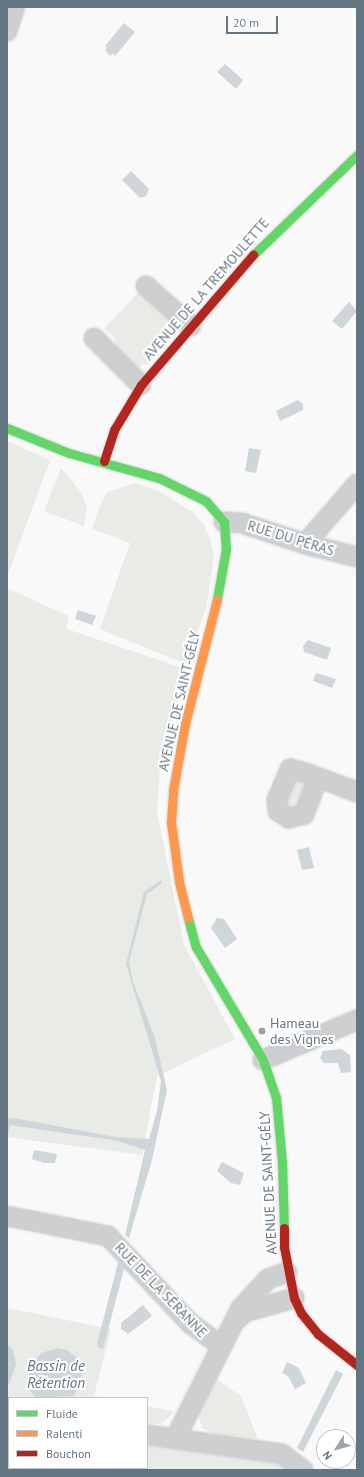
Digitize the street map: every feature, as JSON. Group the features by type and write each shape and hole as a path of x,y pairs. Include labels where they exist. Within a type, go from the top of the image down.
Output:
{"street":[{"path":"7,31 15,7"},
{"name":"AVENUE DE LA TREMOULETTE","path":"104,461 114,430 128,403 141,385 190,326 284,222 357,155"},
{"path":"146,286 190,326"},
{"path":"94,338 141,385"},
{"path":"7,428 69,453 104,461 159,478 199,496 212,507 224,522"},
{"path":"305,544 357,484"},
{"name":"RUE DU PÉRAS","path":"224,522 242,522 305,544 357,557"},
{"name":"AVENUE DE SAINT-GÉLY","path":"224,522 226,549 224,565 214,615 185,724 173,790 171,822 179,881 191,937 263,1060 279,1110 284,1247 287,1272 294,1298 301,1313 318,1334 357,1365"},
{"path":"318,778 357,792"},
{"path":"263,1060 357,1020"},
{"name":"RUE DE LA SÉRANNE","path":"7,1216 108,1236 191,1324 221,1346"},
{"path":"175,1439 221,1346 248,1298 268,1279 287,1272"},
{"path":"236,1320 245,1312 294,1298"},
{"path":"148,1435 282,1454 303,1470"}],"shaded area":[{"path":"139,292 175,325 170,332 172,335 147,365 144,363 138,369 114,347 115,338 104,329"},
{"path":"7,441 50,460 7,577"},
{"path":"61,468 81,492 87,508 84,526 44,511"},
{"path":"135,483 159,491 191,511 203,523 210,539 214,556 206,608 186,664 100,629 130,543 92,529 102,501 108,492"},
{"path":"7,588 68,616 67,629 188,670 161,752 157,812 184,945 235,1039 157,1076 142,1155 7,1137"},
{"path":"299,778 306,784 298,807 293,810 286,804 293,781"},
{"path":"7,1308 111,1329 94,1396 100,1397 8,1397 7,1407"},
{"path":"216,1379 241,1396 258,1439 215,1434 202,1428 198,1413"},
{"path":"148,1406 174,1412 162,1423 148,1425"},
{"path":"148,1446 277,1463 286,1470 7,1470 8,1462 8,1469 148,1469"}],"water":[{"path":"124,23 135,32 115,56 113,53 110,56 105,50 107,48 105,46"},
{"path":"225,64 243,80 236,89 217,72"},
{"path":"131,171 149,189 146,196 140,198 122,180"},
{"path":"349,302 357,311 342,329 332,321"},
{"path":"298,400 303,404 303,410 280,421 276,411"},
{"path":"249,448 261,450 256,473 245,471"},
{"path":"78,610 96,616 92,625 75,619"},
{"path":"308,640 331,648 327,660 304,652 303,646"},
{"path":"316,673 336,679 332,688 313,681"},
{"path":"309,847 314,868 302,870 297,850"},
{"path":"161,880 162,883 147,894 129,962 133,982 155,1038 167,1090 152,1160 129,1238 125,1235 145,1150 118,1141 10,1125 7,1138 7,1119 14,1118 115,1137 149,1139 157,1111 161,1081 126,964 144,892"},
{"path":"217,918 224,919 237,939 225,948 211,928"},
{"path":"341,1049 350,1055 351,1072 341,1073 338,1063 324,1063 320,1058 323,1051"},
{"path":"34,1150 57,1154 55,1163 44,1163 32,1159"},
{"path":"222,1162 244,1173 240,1185 231,1183 217,1171"},
{"path":"119,1259 125,1265 103,1349 99,1348 97,1344"},
{"path":"143,1305 152,1316 128,1334 121,1329 121,1323"},
{"name":"Bassin de Rétention","path":"7,1345 13,1349 16,1365 7,1389"},
{"name":"Bassin de Rétention","path":"58,1348 67,1350 80,1360 83,1370 74,1396 35,1397 28,1388 27,1381 32,1366 41,1353"},
{"path":"287,1362 299,1368 306,1383 295,1389 288,1376 282,1373"},
{"path":"336,1370 343,1374 303,1452 297,1448"}],"traffic: fast":[{"path":"253,255 357,155"},
{"path":"7,428 69,453 159,478 206,501 224,522 226,549 217,599"},
{"path":"188,918 196,947 263,1060 276,1097 282,1162 284,1228"}],"traffic: slow":[{"path":"188,918 179,881 171,822 173,790 185,724 217,599"}],"traffic: jam":[{"path":"104,461 114,430 141,385 253,255"},
{"path":"284,1228 284,1247 294,1298 301,1313 318,1334 357,1365"}],"place":[{"name":"Hameau des Vignes","path":"262,1031"}]}
